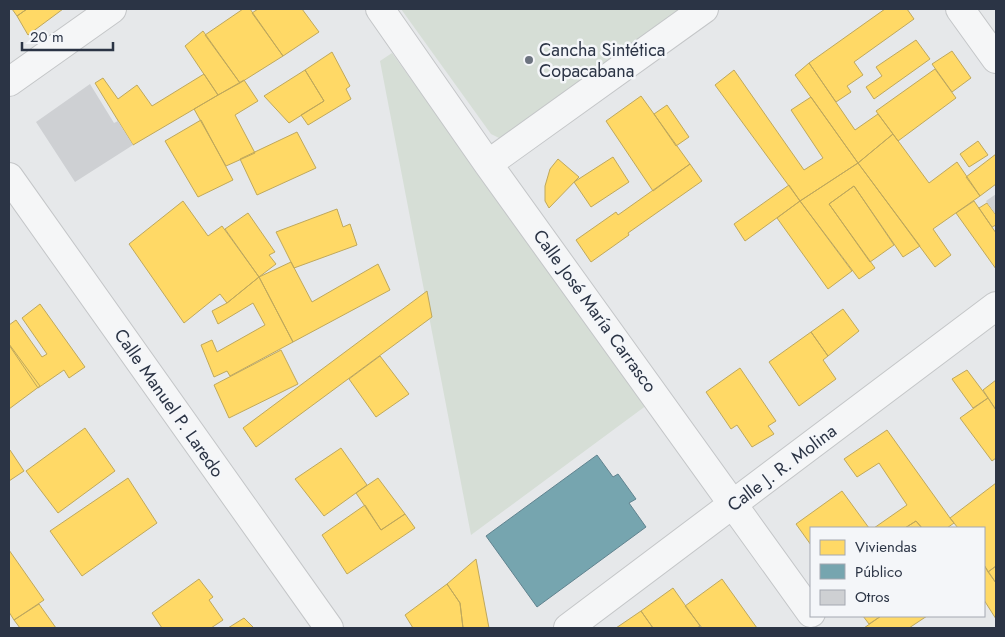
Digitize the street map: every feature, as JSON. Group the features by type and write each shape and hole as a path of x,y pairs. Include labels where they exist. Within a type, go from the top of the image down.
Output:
{"street":[{"path":"9,82 112,9"},
{"name":"Calle José María Carrasco","path":"380,9 488,164 810,611"},
{"path":"488,164 704,9"},
{"path":"960,9 996,59"},
{"name":"Calle Manuel P. Laredo","path":"9,177 329,628"},
{"name":"Calle J. R. Molina","path":"568,628 996,306"},
{"path":"815,617 822,628"}],"shaded area":[{"path":"401,9 687,9 501,139 491,134"},
{"path":"392,53 647,405 471,535 380,61"}],"building: Viviendas":[{"path":"12,9 27,9 17,16"},
{"path":"27,9 63,9 28,35 17,16"},
{"path":"243,9 250,9 283,56 240,83 205,35"},
{"path":"258,9 302,9 319,32 283,56 252,13"},
{"path":"885,9 907,9 914,19 854,62 863,75 847,86 851,92 836,102 809,63"},
{"path":"203,31 240,83 218,95 185,46"},
{"path":"916,40 930,59 874,99 866,87 882,76 876,67"},
{"path":"952,51 971,78 952,92 932,64"},
{"path":"332,52 350,86 346,89 351,99 308,125 301,115 324,101 305,70"},
{"path":"809,63 855,130 878,114 893,134 858,163 795,75"},
{"path":"935,69 956,98 898,141 876,111"},
{"path":"305,70 324,101 289,123 264,96"},
{"path":"734,70 804,170 823,158 791,110 811,97 858,163 800,201 715,85"},
{"path":"204,74 218,95 133,145 95,83 103,78 118,99 137,85 152,106"},
{"path":"244,80 258,101 235,115 255,153 226,166 194,109"},
{"path":"641,96 690,164 653,191 606,121"},
{"path":"667,105 689,137 676,146 654,114"},
{"path":"201,120 233,180 198,197 165,141"},
{"path":"297,132 316,168 257,195 240,159"},
{"path":"893,134 929,183 957,162 980,196 933,229 951,255 935,267 858,163"},
{"path":"978,141 988,155 969,167 960,154"},
{"path":"996,154 996,184 980,196 966,177"},
{"path":"613,157 629,182 591,207 574,182"},
{"path":"558,159 579,177 549,208 545,201 545,186 550,169"},
{"path":"858,163 920,246 903,257 854,186 829,204 875,268 859,279 800,201"},
{"path":"690,164 702,181 628,233 629,235 591,262 576,240 616,212 618,215"},
{"path":"789,185 800,201 745,241 734,224"},
{"path":"854,186 894,245 870,262 829,204"},
{"path":"183,201 208,236 222,226 259,277 227,303 220,294 184,323 129,244"},
{"path":"800,201 852,271 828,289 777,218"},
{"path":"974,201 996,233 996,269 956,213"},
{"path":"987,203 996,215 996,225 992,227 979,208"},
{"path":"337,209 343,227 350,224 357,245 294,268 276,232"},
{"path":"248,213 275,252 269,255 276,264 259,277 225,229"},
{"path":"291,262 312,302 378,264 390,290 293,342 259,277"},
{"path":"259,277 293,342 230,376 227,371 214,377 201,345 212,340 217,352 265,325 253,303 218,324 212,311 227,303"},
{"path":"427,291 432,317 256,447 243,428"},
{"path":"40,304 85,367 69,378 64,370 38,388 9,345 9,325 16,320 42,357 47,354 22,318"},
{"path":"843,309 859,331 828,356 811,332"},
{"path":"811,332 828,356 823,360 836,379 799,406 769,362"},
{"path":"9,344 40,386 9,409"},
{"path":"281,350 298,384 229,418 214,385"},
{"path":"380,356 409,394 376,417 349,379"},
{"path":"740,368 776,421 768,426 774,434 752,447 737,425 731,429 706,392"},
{"path":"967,370 988,398 973,408 952,379"},
{"path":"996,380 996,410 983,390"},
{"path":"988,398 996,410 996,458 992,461 960,418"},
{"path":"85,428 115,471 58,513 26,471"},
{"path":"887,430 954,523 948,527 921,527 916,521 907,527 875,527 907,505 879,463 857,477 844,459"},
{"path":"341,448 367,485 324,516 295,479"},
{"path":"9,451 24,471 9,481"},
{"path":"128,478 157,523 82,576 50,531"},
{"path":"378,478 405,514 381,530 356,493"},
{"path":"996,483 996,566 988,572 985,567 985,527 957,527 950,518"},
{"path":"842,491 868,527 810,527 810,544 796,524"},
{"path":"365,505 381,530 405,514 415,528 347,574 322,535"},
{"path":"916,521 921,527 907,527"},
{"path":"9,550 44,600 14,620 9,612"},
{"path":"476,559 489,628 463,628 460,603 447,584"},
{"path":"985,566 996,583 996,619 985,602"},
{"path":"996,566 996,583 988,572"},
{"path":"199,579 213,597 209,600 223,620 211,628 162,628 152,613"},
{"path":"722,579 757,628 702,628 685,606"},
{"path":"447,584 460,603 463,628 413,628 405,615"},
{"path":"673,588 700,626 697,628 653,628 641,611"},
{"path":"39,604 56,628 20,628 14,620"},
{"path":"641,611 653,628 616,628"},
{"path":"864,617 880,617 869,624"},
{"path":"880,617 926,617 909,628 864,628"},
{"path":"244,618 254,628 228,628"}],"building: Público":[{"path":"597,455 613,477 618,474 636,499 629,503 646,527 537,607 486,536"}],"building: Otros":[{"path":"90,84 114,123 118,121 133,145 75,182 36,122"},
{"path":"996,194 996,215 986,201"}],"place":[{"name":"Cancha Sintética Copacabana","path":"529,60"}]}
